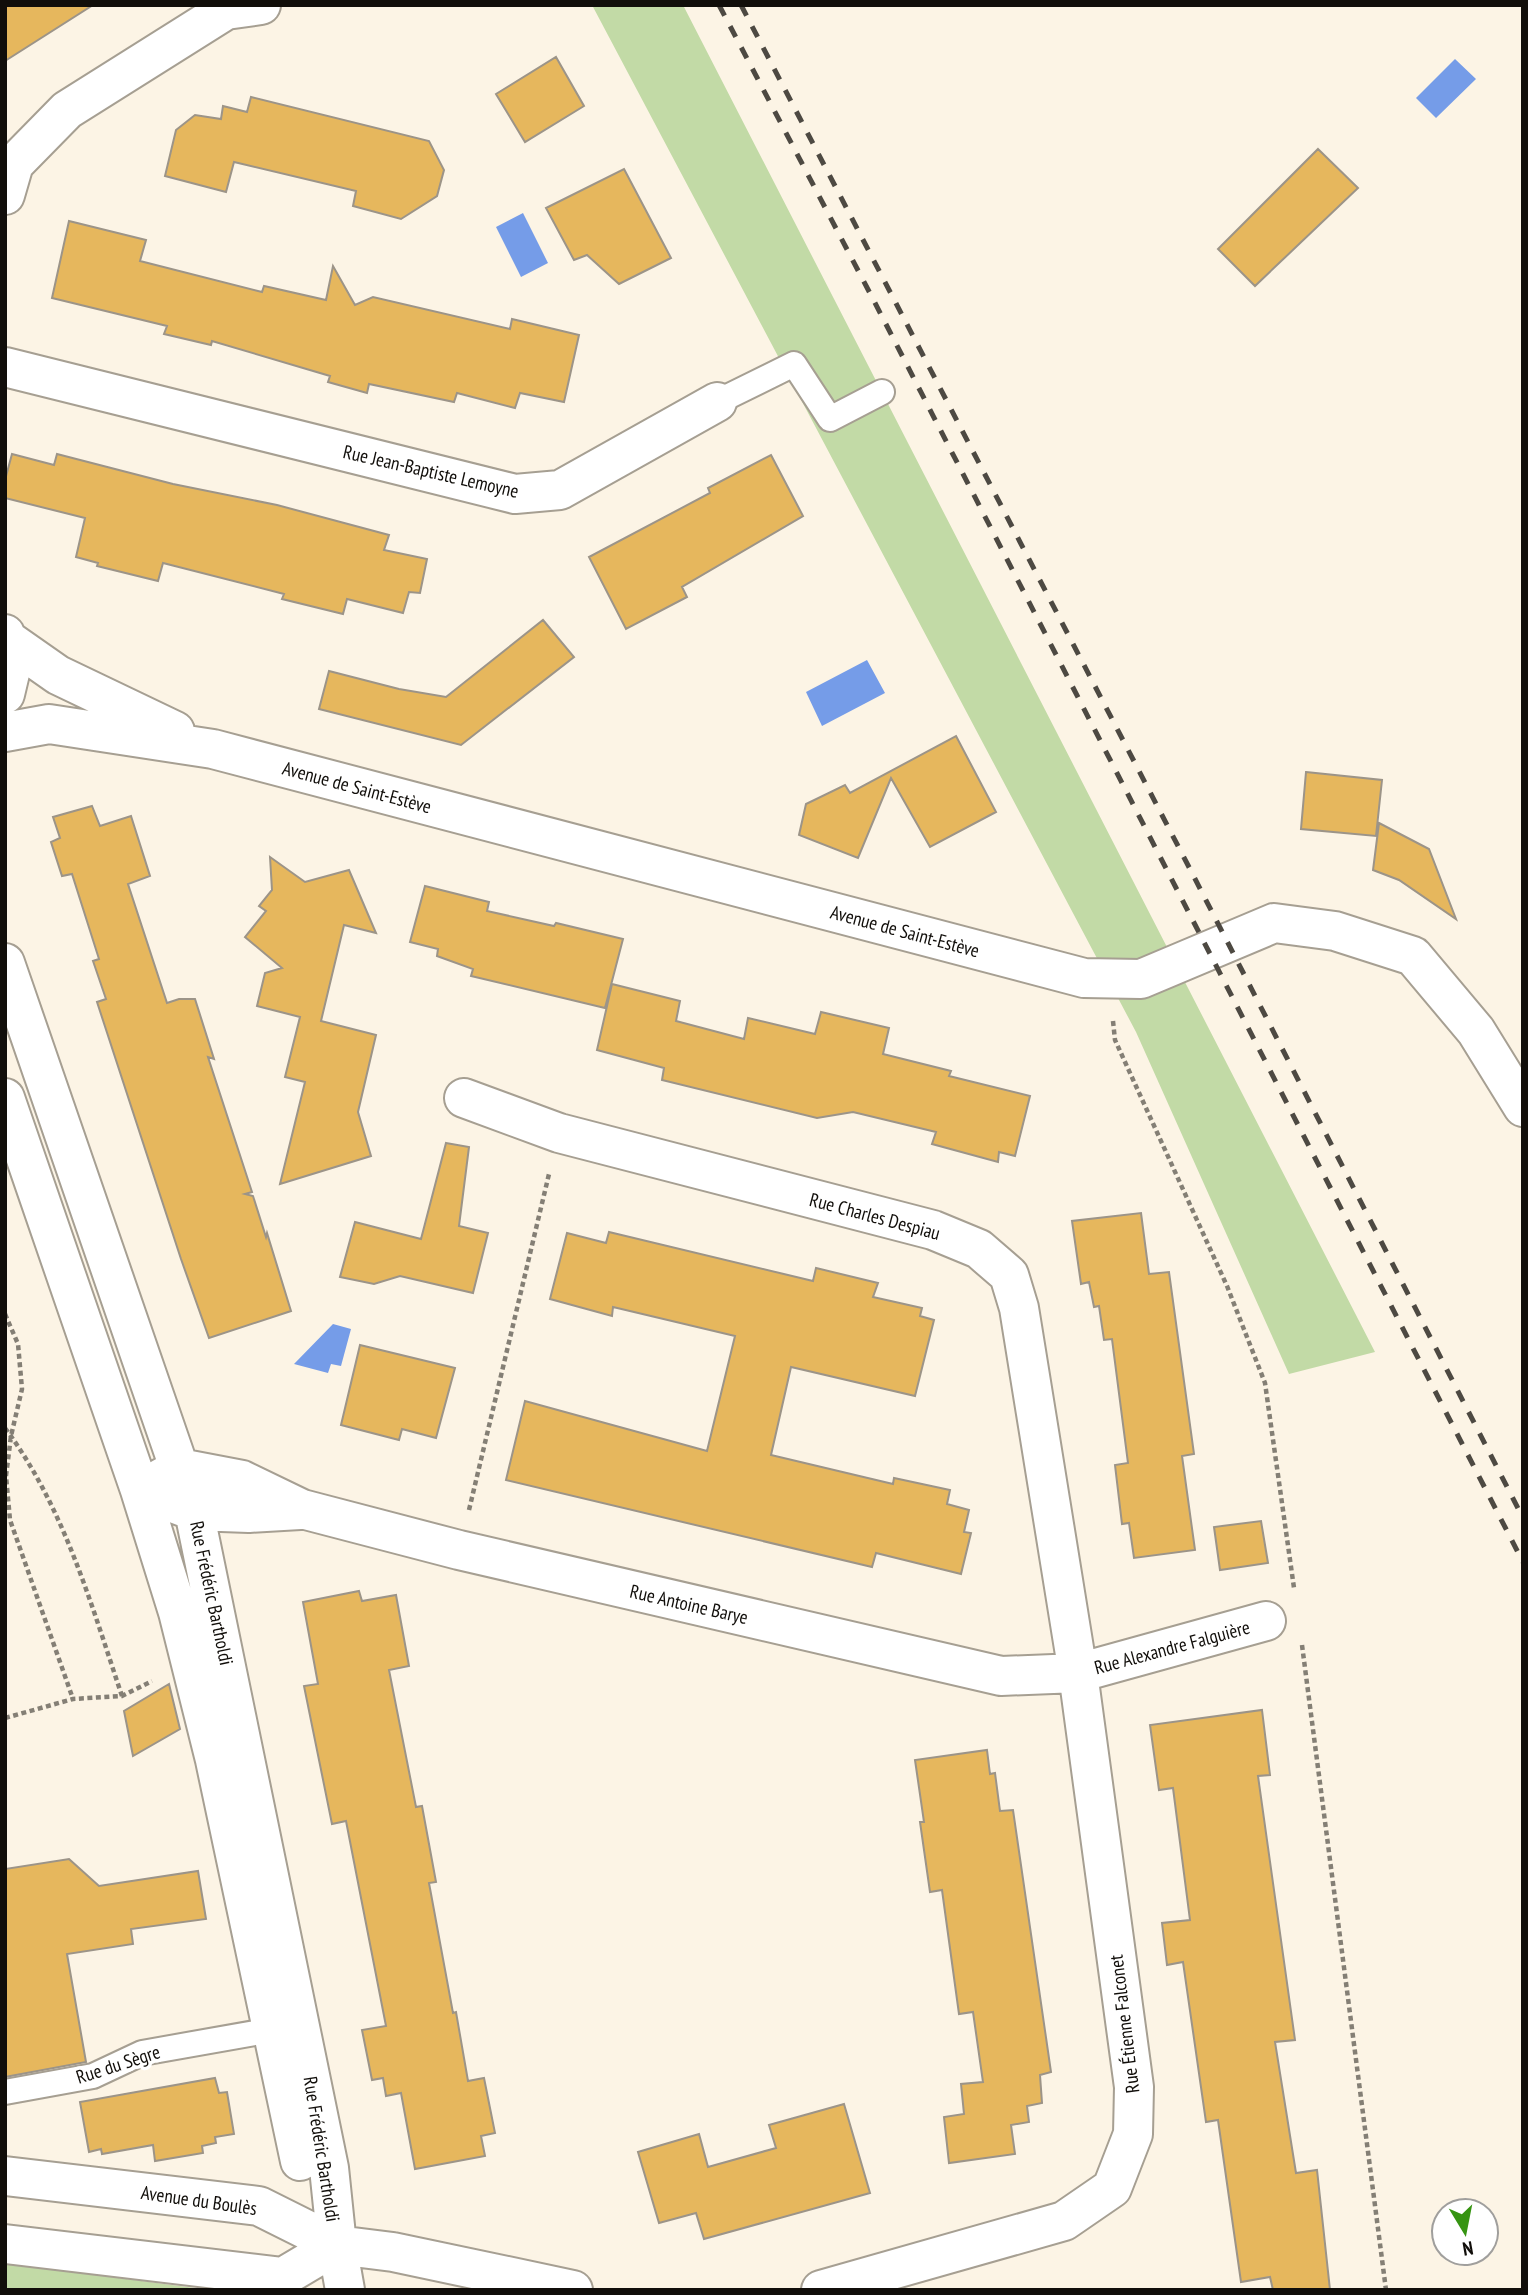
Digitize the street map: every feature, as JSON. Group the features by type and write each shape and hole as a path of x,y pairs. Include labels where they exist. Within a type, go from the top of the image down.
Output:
{"street":[{"path":"5,195 14,164 67,110 226,10 261,5"},
{"name":"Rue Jean-Baptiste Lemoyne","path":"5,367 515,494 561,490 717,402"},
{"path":"5,694 10,673 6,637"},
{"name":"Avenue de Saint-Estève","path":"6,637 58,675 213,749"},
{"name":"Avenue de Saint-Estève","path":"5,732 49,723 213,749 1084,978 1141,979 1274,923 1335,930 1413,956 1476,1031 1523,1107"},
{"name":"Rue Frédéric Bartholdi","path":"5,963 194,1511 329,2168 345,2290"},
{"name":"Rue Frédéric Bartholdi","path":"5,1098 141,1490 178,1612 215,1760 311,2208 337,2245"},
{"name":"Rue Charles Despiau","path":"464,1098 559,1133 933,1230 979,1249 1009,1275 1019,1308 1078,1673"},
{"path":"141,1490 179,1468"},
{"name":"Rue Antoine Barye","path":"179,1468 242,1480 302,1509 459,1550 1001,1676 1078,1673"},
{"name":"Rue Antoine Barye","path":"141,1490 194,1511 249,1513 302,1509"},
{"name":"Rue Alexandre Falguière","path":"1078,1673 1266,1621"},
{"name":"Rue Étienne Falconet","path":"821,2290 1064,2221 1112,2188 1133,2134 1134,2087 1078,1673"},
{"name":"Avenue du Boulès","path":"5,2176 259,2206 337,2245"},
{"path":"5,2244 283,2277 337,2245 393,2252 573,2290"}],"lane":[{"name":"Rue Jean-Baptiste Lemoyne","path":"717,402 794,364 830,419 882,392"},
{"name":"Rue du Sègre","path":"5,2092 93,2076 142,2053 272,2029"}],"path":[{"path":"459,1550 559,1133"},
{"path":"5,1314 18,1344 22,1389 11,1436 6,1476 10,1520 74,1699"},
{"path":"5,1428 46,1491 83,1582 122,1696"},
{"path":"5,1718 74,1699 122,1696 158,1678"}],"green space":[{"path":"592,5 683,5 1375,1352 1289,1374 1136,1032"},
{"path":"5,2263 210,2290 5,2290"}],"water":[{"path":"1455,59 1476,79 1436,118 1416,98"},
{"path":"523,213 548,263 521,277 496,227"},
{"path":"867,660 885,693 822,726 806,692"},
{"path":"333,1324 351,1329 341,1366 331,1364 328,1373 294,1364"}],"building":[{"path":"5,5 93,5 5,61"},
{"path":"556,57 584,106 525,142 496,94"},
{"path":"251,97 429,141 444,170 437,196 401,219 353,206 356,191 234,162 226,192 165,176 176,130 195,115 221,119 223,106 247,112"},
{"path":"1318,149 1358,188 1255,286 1218,249"},
{"path":"624,169 671,258 619,284 587,255 574,260 546,208"},
{"path":"69,221 146,240 140,261 262,292 264,286 326,300 333,266 355,305 373,297 510,329 512,319 579,335 564,402 520,393 515,408 457,393 454,402 369,384 367,393 328,382 330,376 212,341 211,345 164,334 167,326 52,298"},
{"path":"12,454 54,465 57,454 173,484 277,505 389,535 384,550 427,559 420,593 409,592 403,613 347,599 343,614 282,599 284,594 163,563 158,581 97,566 98,563 76,557 85,518 5,498 5,480"},
{"path":"771,455 803,516 682,587 687,597 626,629 589,557 710,493 708,488"},
{"path":"543,620 574,657 461,745 319,709 329,671 399,689 446,697"},
{"path":"956,736 996,812 930,847 891,778 858,858 799,835 806,804 845,785 850,793"},
{"path":"1306,772 1382,780 1376,836 1301,829"},
{"path":"92,806 100,826 131,816 150,876 128,884 167,1003 179,999 195,999 214,1059 208,1057 252,1192 245,1194 253,1196 291,1311 209,1338 97,1002 106,999 93,961 99,959 72,874 62,876 51,842 60,838 53,817"},
{"path":"1379,823 1429,849 1456,919 1399,880 1373,870"},
{"path":"270,857 305,882 349,870 376,933 344,925 321,1021 376,1035 358,1112 371,1156 280,1184 305,1082 285,1077 300,1017 257,1006 265,973 282,968 245,937 266,911 259,906 272,890"},
{"path":"425,886 489,902 487,911 554,926 556,923 623,939 605,1008 471,976 473,969 437,956 438,949 410,942"},
{"path":"612,984 680,1001 676,1021 744,1039 748,1018 815,1034 821,1012 889,1028 883,1054 951,1071 949,1076 1030,1096 1015,1156 999,1152 998,1162 932,1144 936,1132 853,1112 817,1118 662,1080 664,1068 597,1050"},
{"path":"446,1143 469,1147 459,1226 488,1233 473,1293 400,1276 374,1284 340,1277 355,1222 421,1239"},
{"path":"1141,1213 1149,1274 1169,1272 1194,1454 1182,1456 1195,1550 1134,1558 1129,1523 1122,1524 1115,1465 1128,1463 1112,1339 1104,1340 1099,1306 1094,1307 1089,1282 1081,1284 1072,1221"},
{"path":"609,1232 813,1281 816,1268 878,1283 873,1297 922,1308 920,1316 934,1320 915,1396 791,1367 771,1455 893,1484 894,1478 950,1490 947,1504 969,1510 964,1532 971,1533 961,1574 876,1553 872,1567 506,1480 525,1401 707,1451 735,1336 613,1307 612,1316 550,1299 567,1233 606,1243"},
{"path":"360,1345 455,1368 436,1438 402,1429 399,1440 341,1425"},
{"path":"1261,1521 1268,1563 1220,1570 1214,1527"},
{"path":"359,1591 362,1601 396,1595 409,1666 389,1670 416,1807 422,1806 436,1882 429,1883 468,2081 484,2078 495,2133 481,2136 485,2156 415,2169 401,2093 386,2096 383,2078 372,2080 362,2030 386,2026 346,1821 332,1824 304,1686 318,1684 303,1602"},
{"path":"169,1684 180,1729 133,1756 124,1711"},
{"path":"1262,1710 1270,1775 1258,1776 1295,2040 1275,2042 1296,2173 1317,2170 1330,2290 1273,2290 1270,2277 1241,2282 1218,2120 1206,2122 1183,1962 1167,1965 1162,1923 1190,1920 1173,1788 1159,1790 1150,1725"},
{"path":"987,1750 990,1774 995,1773 1000,1811 1013,1810 1051,2072 1040,2075 1042,2103 1027,2106 1029,2122 1011,2125 1015,2154 949,2163 944,2117 964,2114 961,2084 983,2082 973,2012 959,2014 942,1890 930,1892 915,1760"},
{"path":"69,1859 99,1886 198,1871 206,1919 131,1929 133,1944 67,1954 86,2062 5,2077 5,1869"},
{"path":"215,2078 219,2093 227,2092 234,2134 215,2137 216,2143 202,2146 203,2153 155,2161 153,2145 102,2154 101,2149 89,2152 80,2102"},
{"path":"844,2104 870,2193 704,2239 696,2213 659,2223 638,2152 699,2134 708,2167 776,2148 769,2125"}],"railway":[{"path":"719,5 1523,1562"},
{"path":"741,5 1191,871 1523,1518"}]}
